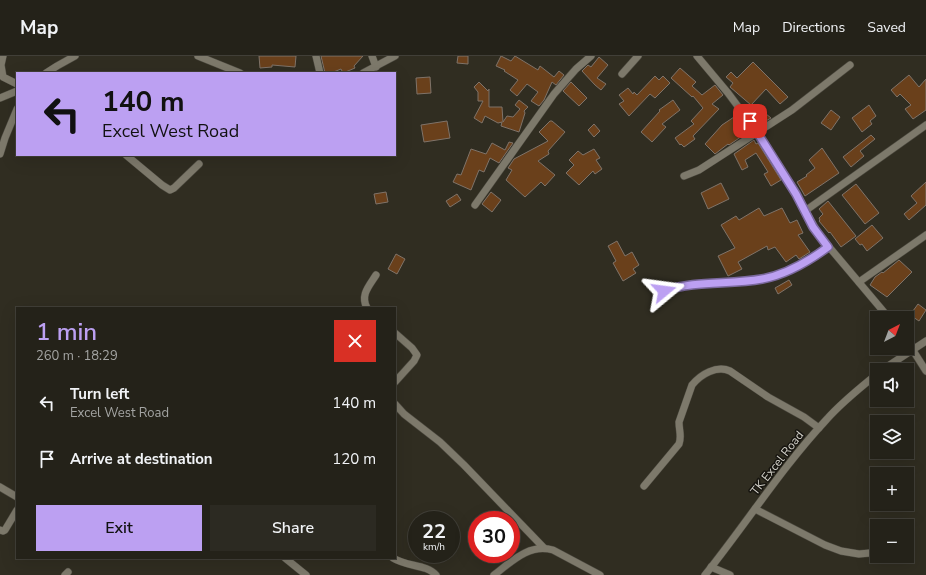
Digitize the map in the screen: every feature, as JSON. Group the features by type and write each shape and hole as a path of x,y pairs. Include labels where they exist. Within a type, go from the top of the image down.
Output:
{"street":[{"path":"3,56 1,65 3,77 16,84"},
{"path":"48,72 75,56"},
{"path":"198,56 238,72"},
{"path":"316,56 320,72"},
{"path":"372,56 376,67"},
{"path":"365,72 395,56"},
{"path":"475,205 554,94 576,69 591,56"},
{"path":"622,74 638,56"},
{"path":"696,56 757,132 805,211 813,227 828,247 883,311"},
{"path":"684,176 699,170 797,106 850,64"},
{"path":"0,98 16,91"},
{"path":"0,154 16,111"},
{"path":"805,211 926,125"},
{"path":"127,156 162,186 170,190 199,164"},
{"path":"859,282 926,235"},
{"path":"664,291 685,285 773,277 802,263 828,247"},
{"path":"366,307 364,303 364,296 376,275"},
{"path":"396,334 412,348 417,355 414,361 396,381"},
{"path":"914,348 926,341"},
{"path":"914,351 926,371"},
{"path":"892,363 904,355"},
{"path":"644,486 679,444 682,437 679,422 692,385 710,372 725,368 768,397 819,428"},
{"name":"TK Excel Road","path":"705,575 819,428 851,396 870,380"},
{"path":"396,405 404,414 440,442 464,465 544,548"},
{"path":"0,487 16,496"},
{"path":"755,509 830,547 841,551 858,554 870,553"},
{"path":"0,530 5,530 16,512"},
{"path":"494,575 516,558 526,552 538,548 552,550 600,575"},
{"path":"286,559 306,575"},
{"path":"395,559 407,565 428,569 436,575"},
{"path":"711,567 730,575"}],"building":[{"path":"259,56 296,56 295,67 272,65 272,67 260,68"},
{"path":"321,56 363,56 354,66 355,68 345,72 342,72 341,69 334,72 325,72"},
{"path":"458,56 468,56 468,64 457,63"},
{"path":"501,56 511,61 515,56 538,70 540,66 554,77 559,71 564,75 556,85 552,82 544,100 539,106 531,101 538,92 527,84 517,96 510,90 518,80 504,71 505,70 496,66"},
{"path":"599,57 608,65 597,78 606,84 601,90 582,71 588,65 591,67"},
{"path":"753,62 788,97 780,104 766,89 751,105 730,87 733,83 726,77 731,72 737,78"},
{"path":"680,68 696,82 692,86 702,95 715,85 723,95 712,104 719,109 693,136 695,139 684,147 681,144 680,145 675,138 694,124 691,121 703,108 693,96 692,97 671,78"},
{"path":"909,75 919,87 926,79 926,110 913,119 905,109 911,105 900,94 897,97 891,90"},
{"path":"655,76 659,80 663,76 670,83 655,98 650,94 629,116 619,104 624,101 619,95 628,88 633,94 634,92 637,95"},
{"path":"430,77 431,93 417,94 416,78"},
{"path":"479,82 488,91 489,89 489,107 502,107 503,122 507,116 513,117 520,109 515,105 519,100 528,107 524,111 525,113 519,132 501,126 502,122 498,123 485,116 482,123 474,118 483,101 478,101 478,92 474,87"},
{"path":"571,82 587,98 579,106 563,91"},
{"path":"673,100 680,110 662,124 666,127 652,142 641,132 660,111 659,110"},
{"path":"869,105 876,116 870,121 872,124 862,132 852,118"},
{"path":"760,109 771,118 764,122 756,114"},
{"path":"831,110 840,117 831,130 821,123"},
{"path":"737,115 748,132 715,154 705,144 722,125"},
{"path":"447,121 450,138 424,142 421,125"},
{"path":"550,121 565,132 548,151 549,154 538,161 555,175 545,186 541,182 525,197 506,180 512,170 508,168 514,159 548,141 539,132"},
{"path":"594,124 600,131 594,137 588,130"},
{"path":"871,135 875,139 860,151 864,156 851,167 843,157"},
{"path":"754,140 756,144 758,143 781,180 771,186 764,174 768,172 756,153 745,160 748,167 742,170 734,154"},
{"path":"509,142 513,143 499,163 490,158 484,172 479,170 471,190 453,182 457,174 461,175 471,149 486,154 492,143 505,150"},
{"path":"822,148 839,173 805,196 797,182 807,176 806,175 815,168 809,160"},
{"path":"594,149 600,158 596,160 602,169 595,174 593,171 579,185 566,173 574,165 569,160 578,151 583,155"},
{"path":"926,182 926,205 909,220 904,214 917,203 911,196"},
{"path":"721,183 729,199 708,209 701,193"},
{"path":"856,184 879,213 865,224 842,195"},
{"path":"386,192 388,202 376,204 374,194"},
{"path":"491,192 501,200 492,212 482,204"},
{"path":"457,194 461,200 450,207 446,201"},
{"path":"828,201 856,236 841,247 830,232 829,233 819,221 819,218 823,214 819,209"},
{"path":"759,208 764,216 782,208 790,223 797,220 803,233 798,235 810,252 799,259 796,255 786,262 775,247 768,250 767,246 738,262 742,269 728,276 718,256 735,248 721,225 736,216 739,220"},
{"path":"872,225 883,238 867,251 862,244 860,245 855,239"},
{"path":"617,241 625,256 632,252 639,265 633,269 636,273 623,281 613,263 616,261 608,246"},
{"path":"396,254 405,259 397,274 388,269"},
{"path":"899,260 912,272 887,297 870,285 875,277 882,272 883,273"},
{"path":"789,280 792,285 778,294 775,288"},
{"path":"918,304 926,310 919,321 914,318 913,311"}],"route":[{"path":"664,291 685,285 773,277 814,257 828,247 813,227 796,194 750,121"}]}
